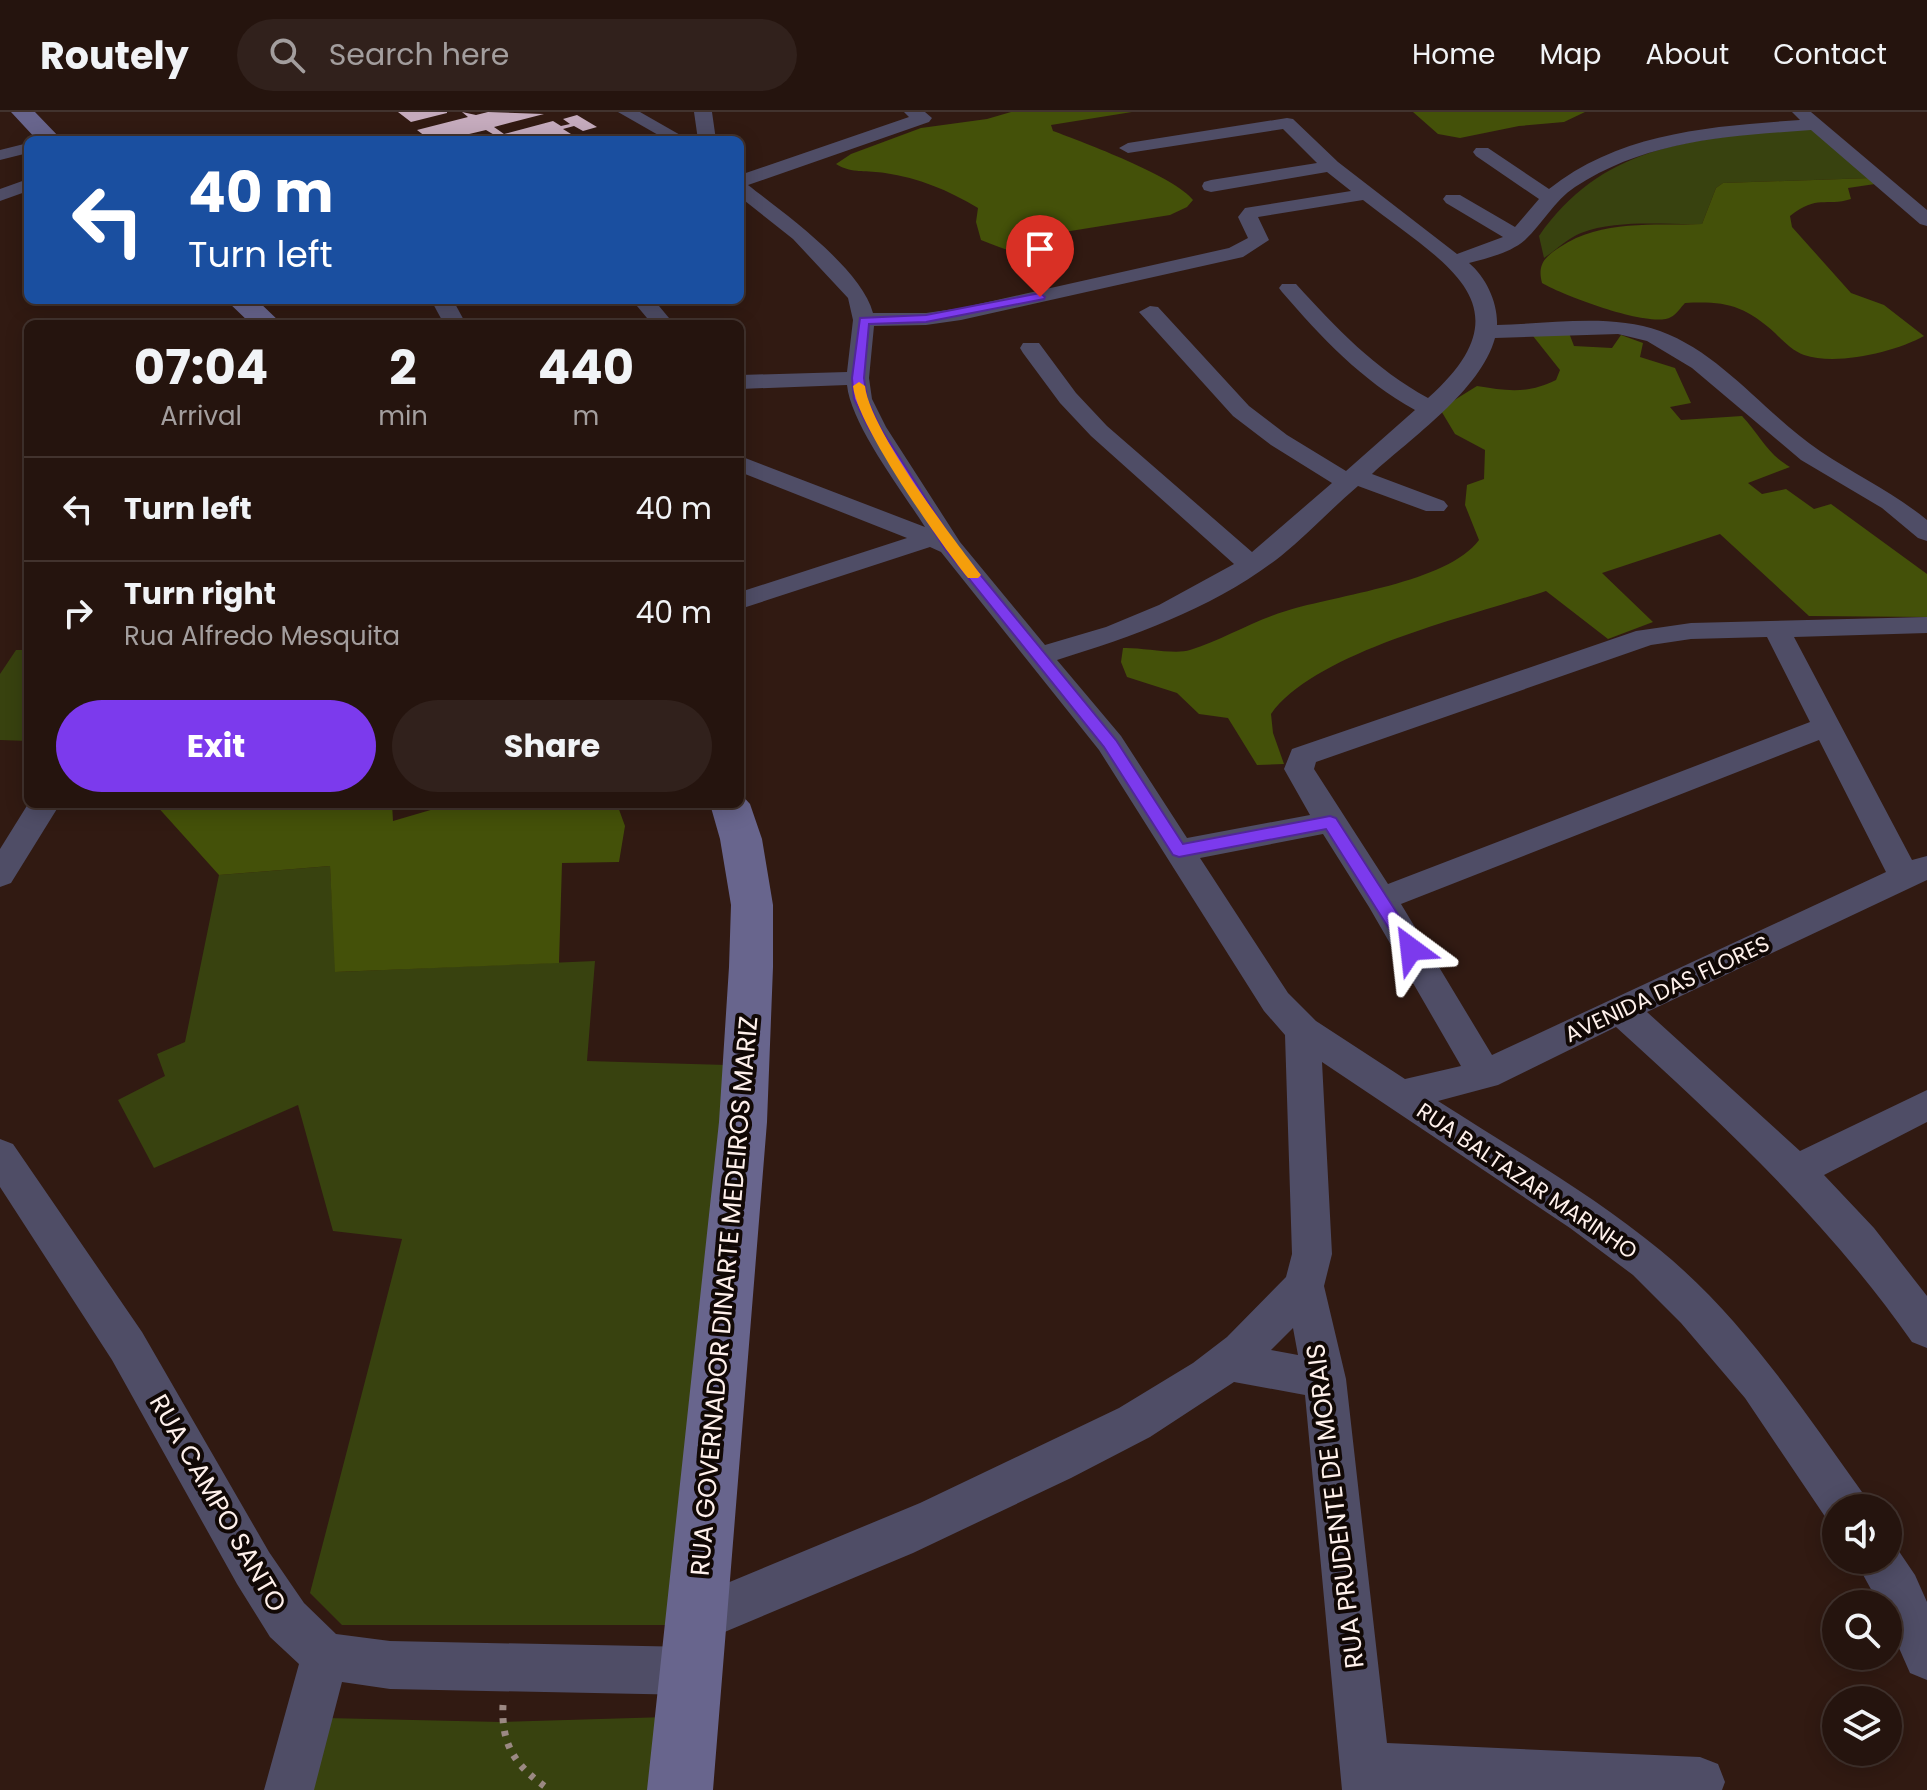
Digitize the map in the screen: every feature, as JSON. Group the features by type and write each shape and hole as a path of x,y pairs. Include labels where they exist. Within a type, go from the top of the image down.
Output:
{"main road":[{"path":"22,112 46,136"},
{"path":"245,304 263,320"},
{"name":"RUA GOVERNADOR DINARTE MEDEIROS MARIZ","path":"680,1790 743,1122 752,905 741,839 731,808"}],"street":[{"path":"627,112 672,136"},
{"path":"703,112 706,136"},
{"path":"744,180 923,118 913,112"},
{"path":"1455,261 1496,250 1517,237 1550,198 1595,168 1648,144 1809,116 1927,220"},
{"path":"1039,656 1116,633 1169,611 1251,565 1430,409 1473,365 1487,332 1487,313 1480,288 1455,261 1292,135 1128,148"},
{"path":"0,155 24,149"},
{"path":"1482,152 1550,198"},
{"path":"1211,186 1331,166"},
{"path":"0,195 24,186"},
{"path":"744,191 800,235 846,280 858,296 864,320 858,378 744,382"},
{"path":"864,320 926,319 961,314 1224,256 1251,247 1259,240 1248,217 1252,212 1368,194"},
{"path":"1453,199 1517,237"},
{"path":"1289,288 1350,357 1390,388 1430,409"},
{"path":"646,304 660,320"},
{"path":"1150,312 1241,411 1279,440 1352,480 1435,506"},
{"path":"1487,332 1618,328 1654,336 1700,363 1810,455 1891,503 1927,533"},
{"path":"1031,348 1068,398 1099,431 1251,565"},
{"name":"RUA BALTAZAR MARINHO","path":"858,378 860,399 940,543 1110,743 1276,1002 1303,1031 1584,1216 1647,1263 1696,1310 1760,1384 1836,1494"},
{"path":"744,464 790,480 840,504 940,543"},
{"path":"744,600 940,543"},
{"path":"1485,1075 1381,899 1299,769 1301,759 1306,754 1646,637 1691,631 1927,625"},
{"path":"1777,630 1826,727 1916,872"},
{"path":"1381,899 1826,727"},
{"path":"0,875 42,808"},
{"path":"1179,851 1330,822"},
{"name":"AVENIDA DAS FLORES","path":"1401,1095 1485,1075 1916,872"},
{"path":"1620,1009 1798,1170 1896,1282 1927,1329"},
{"name":"RUA PRUDENTE DE MORAIS","path":"1303,1031 1312,1254 1304,1286 1325,1379 1366,1778"},
{"path":"1798,1170 1927,1105"},
{"name":"RUA CAMPO SANTO","path":"0,1155 127,1346 253,1568 287,1620 325,1656"},
{"path":"289,1790 325,1656 390,1665 510,1667 694,1645 902,1537 1136,1425 1230,1362 1278,1319 1304,1286"},
{"path":"1230,1362 1325,1379"},
{"path":"1887,1574 1927,1656"},
{"path":"1366,1778 1700,1782"}],"path":[{"path":"510,1667 502,1709 502,1743 524,1773 550,1790"}],"green space":[{"path":"1011,112 1132,112 1051,125 1053,131 1168,181 1193,200 1187,207 1170,215 1058,233 1053,239 1055,250 1037,255 1027,254 981,240 976,222 978,208 956,196 910,178 854,170 836,164 851,154 921,128 987,119"},
{"path":"1413,112 1585,112 1564,122 1519,126 1460,138 1438,134"},
{"path":"1810,128 1871,178 1723,183 1716,188 1702,224 1626,224 1595,229 1571,238 1544,258 1539,236 1566,204 1595,179 1627,162 1695,142"},
{"path":"1871,178 1875,184 1848,188 1851,199 1815,203 1790,216 1792,227 1851,293 1884,305 1924,336 1898,347 1866,356 1817,358 1788,346 1753,316 1723,304 1685,303 1671,317 1645,318 1586,302 1542,283 1541,271 1546,258 1576,238 1628,226 1702,224 1716,188 1723,183"},
{"path":"1569,333 1574,346 1612,348 1621,335 1643,343 1640,357 1675,368 1691,403 1670,407 1681,420 1742,416 1769,450 1790,467 1748,483 1762,494 1786,489 1814,509 1831,504 1927,574 1927,617 1809,616 1720,534 1602,573 1653,622 1608,639 1546,591 1397,638 1322,672 1293,692 1271,714 1273,733 1284,764 1257,765 1228,718 1199,714 1177,693 1127,677 1121,662 1123,648 1176,652 1190,650 1286,611 1389,586 1442,567 1464,555 1479,540 1465,505 1467,485 1484,479 1485,450 1455,434 1440,409 1477,386 1517,390 1536,388 1556,380 1560,370 1533,336"},
{"path":"16,650 24,650 24,741 0,740 0,674"},
{"path":"159,808 392,808 393,821 437,808 618,808 625,826 619,862 562,863 559,963 335,972 330,866 219,875"},
{"path":"330,866 336,972 595,961 587,1061 727,1065 666,1625 342,1625 310,1593 402,1239 333,1231 298,1105 154,1168 118,1100 165,1076 157,1054 185,1042 219,875"},
{"path":"667,1717 661,1790 312,1790 326,1718 501,1722"}],"building":[{"path":"398,112 447,112 447,113 411,122"},
{"path":"462,112 476,115 488,112 544,114 494,127 504,134 553,121 561,126 570,124 563,119 577,115 597,127 583,131 574,126 563,129 571,134 563,136 496,136 486,130 461,136 425,136 417,130 468,117"}],"slow traffic":[{"path":"859,386 860,399 874,427 950,546 973,575"}],"route":[{"path":"1040,297 926,319 864,320 858,378 860,399 874,427 950,546 1110,743 1179,851 1330,822 1411,949"}]}
